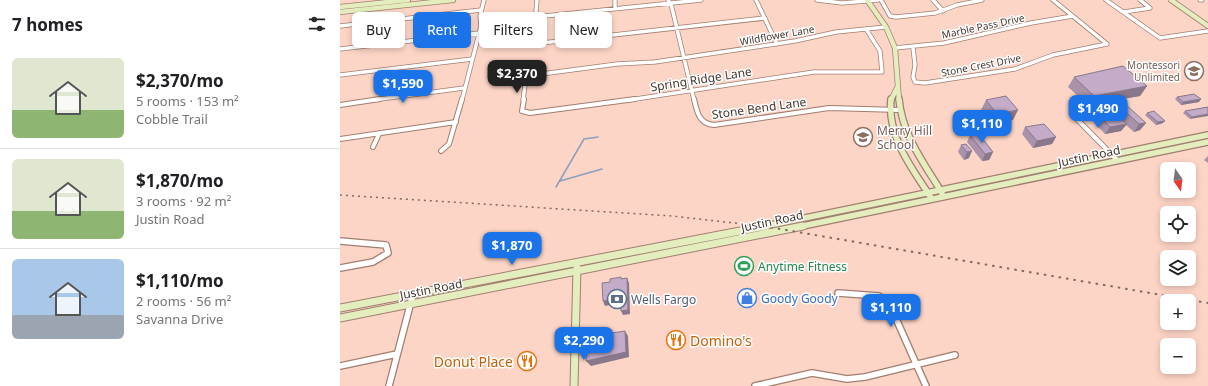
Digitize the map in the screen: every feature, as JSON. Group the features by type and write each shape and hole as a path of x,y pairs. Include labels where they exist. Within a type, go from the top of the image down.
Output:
{"main road":[{"path":"340,7 411,0"},
{"path":"340,12 453,0"},
{"path":"1170,0 1208,26"},
{"path":"867,1 886,27 896,48 901,118 911,144 945,197"},
{"path":"898,86 893,92 890,109 896,138 932,200"},
{"name":"Justin Road","path":"340,308 510,276 1034,172 1208,135"},
{"name":"Justin Road","path":"340,318 932,200 1207,143"},
{"path":"900,146 911,144"},
{"path":"1034,172 1038,177"},
{"path":"574,386 578,262"},
{"path":"463,293 505,281 510,276"}],"street":[{"path":"340,26 481,10 484,0"},
{"path":"535,12 537,0"},
{"path":"615,0 615,8"},
{"path":"547,16 669,2 701,0"},
{"path":"756,0 777,44"},
{"path":"817,0 842,3 879,0 890,16 893,17 943,11 957,4 982,0"},
{"path":"933,0 943,11"},
{"path":"1053,0 1073,16"},
{"path":"1106,0 1160,38 1208,31"},
{"path":"1124,12 1150,8 1140,0"},
{"name":"Stone Bend Lane","path":"669,2 677,29 697,114 702,122 711,126 829,108 900,110"},
{"name":"Stone Crest Drive","path":"913,48 915,64 913,77 915,82 925,83 1015,69 1054,55 1107,44 1073,16"},
{"name":"Marble Pass Drive","path":"896,48 913,48 985,35 1026,24 1073,16"},
{"path":"547,42 595,36 677,29 765,18"},
{"name":"Wildflower Lane","path":"523,113 526,81 529,77 618,64 655,62 684,58 777,44 836,32 886,27"},
{"name":"Spring Ridge Lane","path":"523,113 599,105 814,72 882,72 880,51 866,29"},
{"path":"340,49 479,33 449,144 441,151"},
{"path":"340,75 472,59"},
{"path":"340,105 464,88"},
{"path":"1072,114 1118,161"},
{"path":"340,139 456,122"},
{"path":"373,147 379,134"},
{"path":"1199,137 1207,143"},
{"path":"340,241 386,245 388,253 386,257 374,262 340,268"},
{"path":"838,293 884,298 889,303 926,386"},
{"path":"389,386 413,294"},
{"path":"340,366 398,354"},
{"path":"755,386 812,373 847,379 865,377 955,355"}],"building":[{"path":"1123,66 1147,86 1094,96 1074,77"},
{"path":"1194,94 1201,99 1183,102 1177,97"},
{"path":"1006,96 1018,110 997,114 986,100"},
{"path":"1123,102 1146,123 1139,124 1116,103"},
{"path":"1208,107 1208,114 1192,117 1185,111"},
{"path":"1106,108 1127,124 1110,127 1094,110"},
{"path":"1154,111 1165,121 1158,122 1147,113"},
{"path":"1044,124 1056,137 1037,141 1025,127"},
{"path":"978,133 993,152 985,154 970,135"},
{"path":"966,144 972,151 967,152 961,145"},
{"name":"Wells Fargo","path":"621,277 621,279 627,278 628,310 621,311 620,298 603,301 602,283 610,282 610,279"},
{"path":"625,331 626,352 586,361 587,339 612,332"}],"waterway":[{"path":"556,187 584,139 598,137"},
{"path":"560,181 602,169"}],"railway":[{"path":"340,195 672,216 767,227"},
{"path":"767,227 1208,303"}],"place":[{"name":"Montessori Unlimited","path":"1194,71"},
{"name":"Merry Hill School","path":"863,137"},
{"name":"Anytime Fitness","path":"744,266"},
{"name":"Goody Goody","path":"747,298"},
{"name":"Wells Fargo","path":"617,299"},
{"name":"Domino's","path":"676,340"},
{"name":"Donut Place","path":"527,361"}]}
